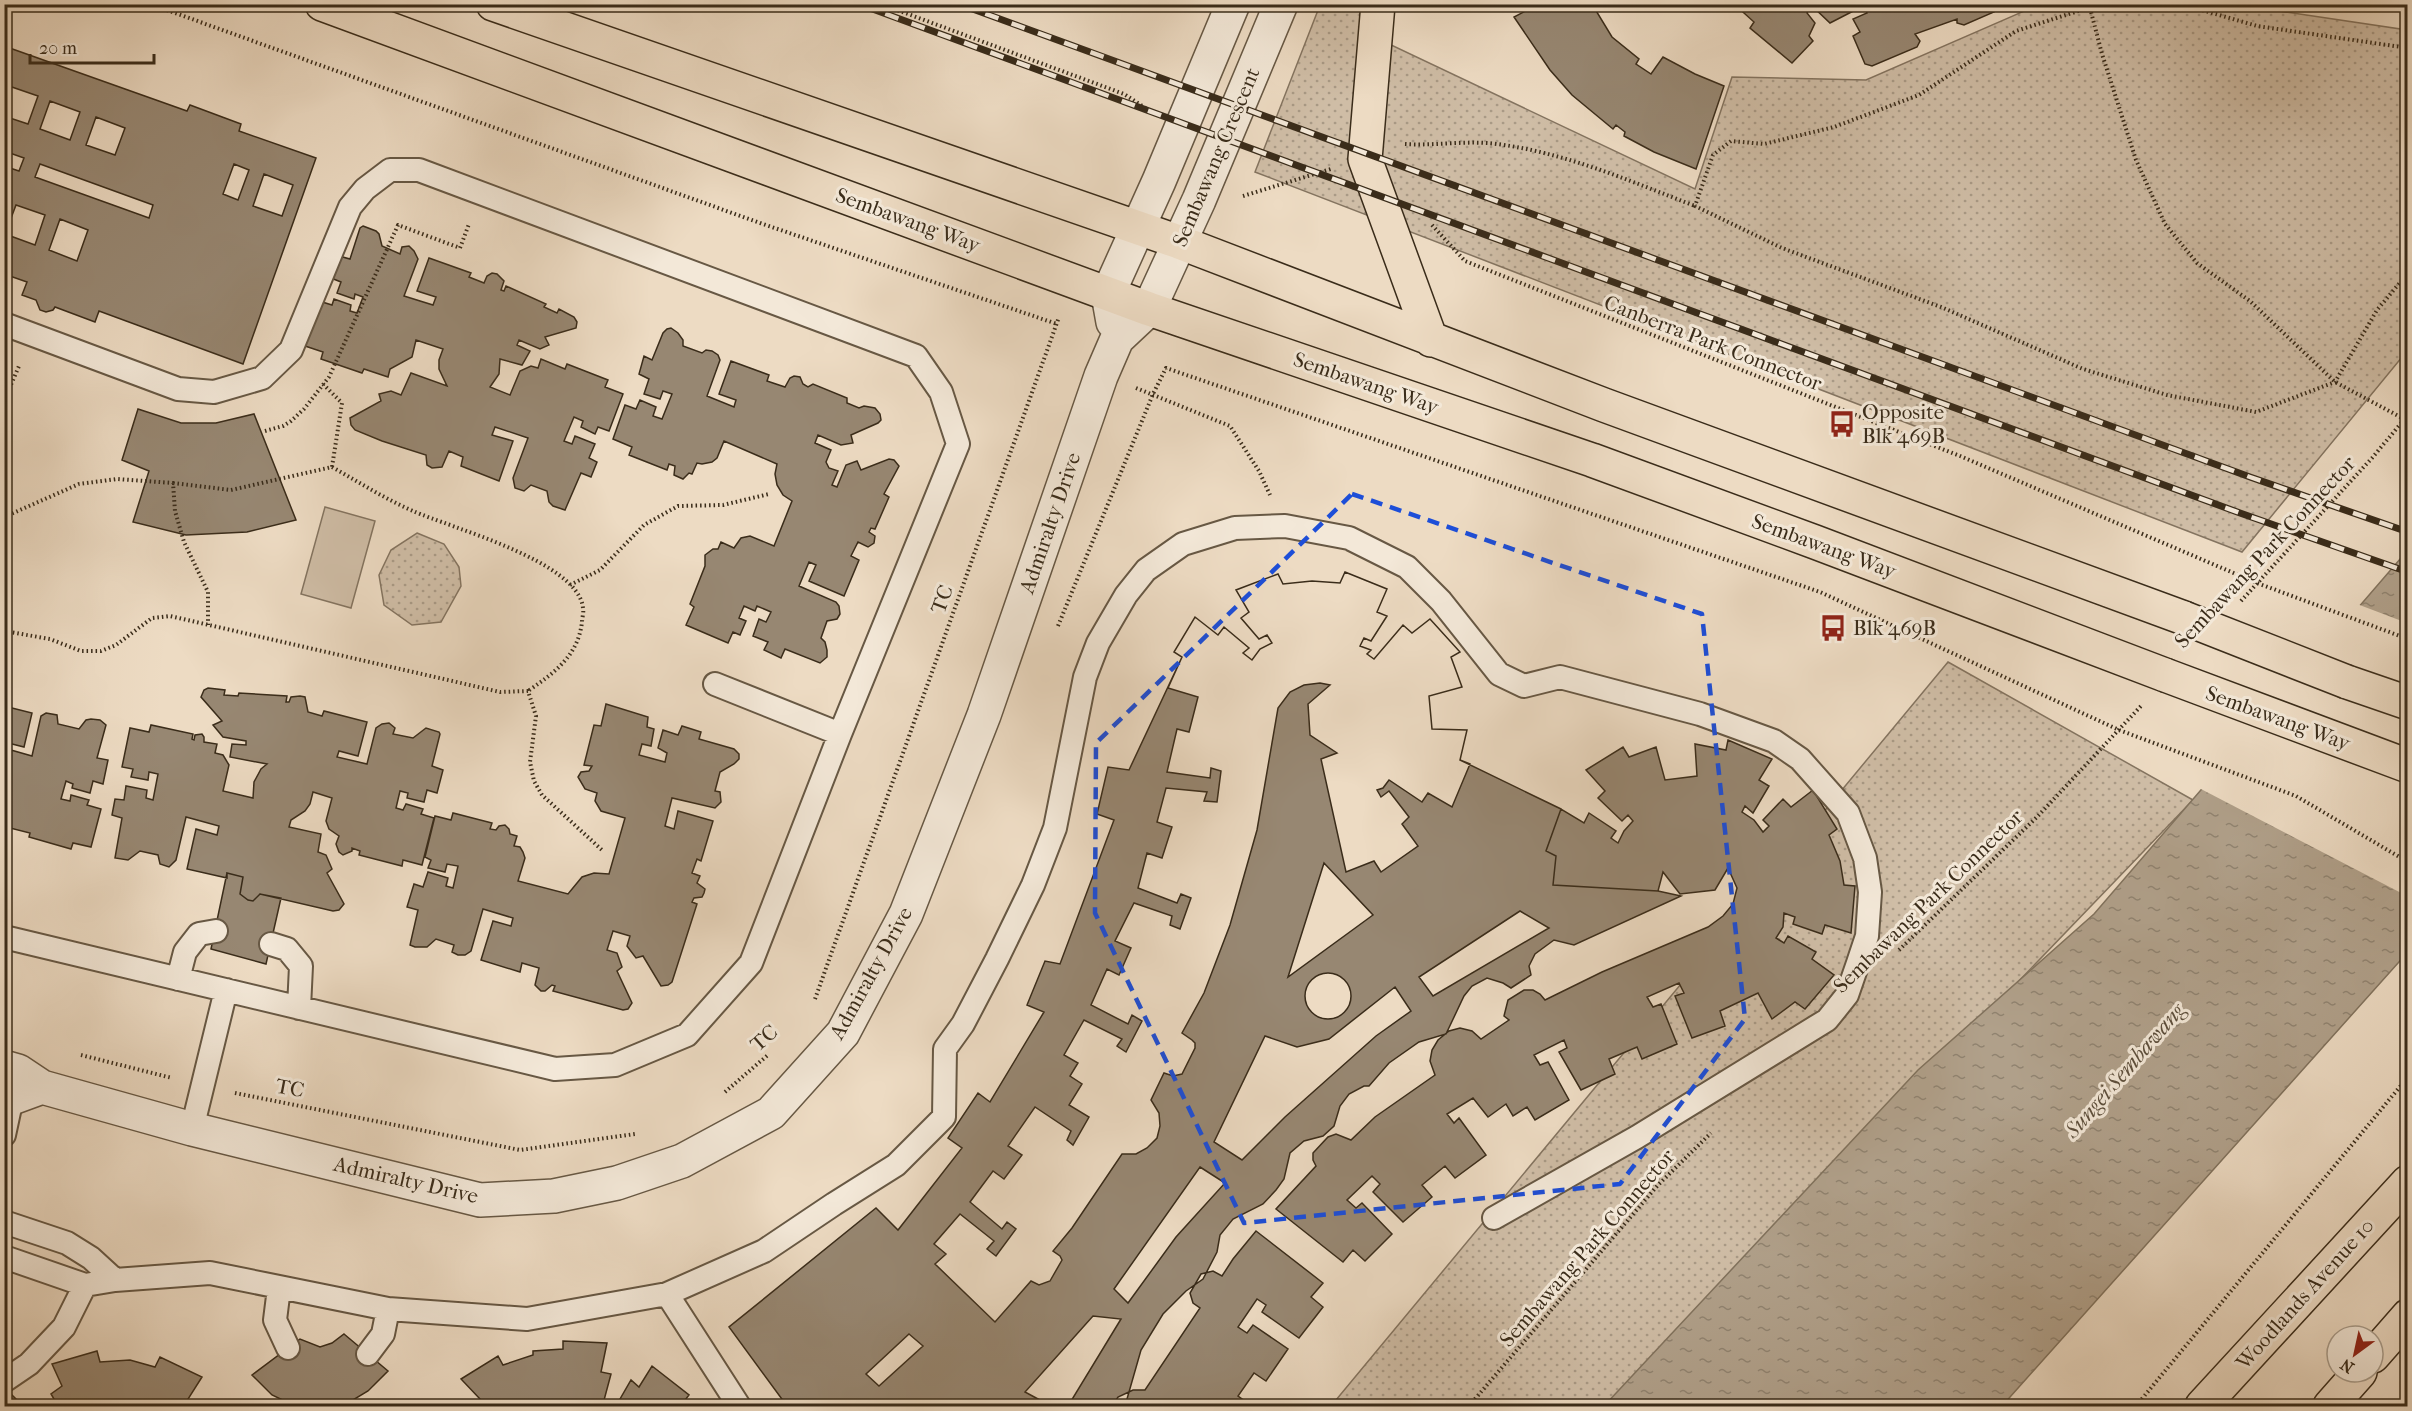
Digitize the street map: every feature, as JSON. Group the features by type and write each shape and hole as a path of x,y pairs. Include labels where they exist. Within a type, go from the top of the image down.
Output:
{"main road":[{"name":"Sembawang Way","path":"322,4 1107,294 1603,464 2408,766"},
{"path":"493,4 1179,243 1431,340 2184,618 2347,682 2408,702"},
{"path":"1378,4 1365,159 1431,340"},
{"name":"Woodlands Avenue 10","path":"2202,1407 2408,1182"},
{"path":"2385,1342 2408,1316"},
{"path":"2330,1407 2350,1384"}],"street":[{"name":"Sembawang Crescent","path":"1107,294 1233,4"},
{"name":"Sembawang Crescent","path":"1149,309 1199,200 1281,4"},
{"path":"1107,294 1117,339"},
{"name":"Admiralty Drive","path":"16,1084 480,1200 554,1196 617,1183 682,1161 771,1113 843,1033 906,914 984,715 1101,376 1117,339 1149,309"}],"lane":[{"path":"4,324 178,389 214,392 262,378 291,350 350,207 365,189 390,170 419,170 916,356 941,392 958,444 840,734 751,963 687,1035 615,1065 555,1069 4,937"},
{"path":"4,1257 85,1285 115,1280 210,1272 388,1309 527,1319 667,1294 764,1251 896,1165 945,1117 945,1049 963,1024 1033,885 1055,828 1085,677 1098,643 1126,595 1146,570 1183,544 1235,528 1285,526 1349,538 1407,567 1440,601 1499,674 1524,686 1560,677 1700,714 1774,741 1800,759 1848,813 1865,858 1870,892 1867,936 1847,995 1827,1020 1637,1137 1494,1218"},
{"path":"715,684 840,734"},
{"path":"178,979 185,952 199,934 216,931"},
{"path":"271,944 287,949 301,966 299,1008"},
{"path":"192,1129 226,990"},
{"path":"4,1136 16,1084"},
{"path":"4,1222 67,1243 91,1258 115,1280"},
{"path":"4,1381 29,1364 64,1327 85,1285"},
{"path":"279,1288 275,1320 288,1348"},
{"path":"667,1294 739,1407"},
{"path":"368,1354 383,1334 388,1309"}],"path":[{"path":"150,4 760,223 1057,324"},
{"path":"881,4 1124,94 1152,112"},
{"path":"1695,206 1713,154 1731,141 1764,144 1834,127 1919,96 2016,31 2100,4"},
{"path":"2181,4 2257,26 2408,48"},
{"path":"2090,8 2102,54 2136,160 2165,224 2197,262 2250,301 2335,382 2406,417"},
{"path":"1233,199 1365,159 1395,143 1427,145 1477,143 1547,152 1695,206 1782,248 1941,307 2083,369 2167,394 2256,412 2335,382 2377,310 2408,273"},
{"path":"265,431 291,421 304,409 329,376 398,225 460,248 480,193"},
{"name":"Canberra Park Connector","path":"1431,224 1465,261 1960,456 2257,583 2408,639"},
{"name":"TC","path":"811,1010 1059,315"},
{"path":"4,401 33,335"},
{"path":"1166,368 1820,592 2119,730 2296,796 2408,862"},
{"path":"1101,376 1153,394 1230,426 1259,471 1285,526"},
{"path":"323,384 342,403 332,467"},
{"name":"Sembawang Park Connector","path":"2233,609 2406,417"},
{"path":"4,517 79,484 117,478 231,490 332,467 412,511 513,550 553,570 570,585 584,608 580,633 572,652 553,674 528,691 500,692 170,616 152,618 116,645 101,651 81,651 50,639 4,631"},
{"path":"173,483 175,511 184,542 208,592 208,625"},
{"path":"570,585 600,570 644,525 678,506 723,505 769,494"},
{"path":"528,691 536,716 530,762 534,781 542,795 602,850"},
{"name":"Sembawang Park Connector","path":"1894,955 2037,817 2143,704"},
{"name":"TC","path":"719,1097 772,1051"},
{"name":"TC","path":"71,1052 203,1086 519,1150 637,1134"},
{"path":"2136,1407 2408,1077"},
{"name":"Sembawang Park Connector","path":"1468,1407 1658,1185 1717,1127"}],"highlighted area":[{"path":"1352,494 1702,614 1745,1019 1620,1184 1244,1223 1095,913 1096,743"}],"shaded area":[{"path":"1320,5 1380,5 1389,44 1695,189 1732,77 1866,80 2038,5 2238,5 2407,30 2407,351 2242,552 1255,172"},
{"path":"325,507 375,521 351,608 301,594"},
{"path":"417,533 444,544 459,567 461,586 441,622 412,625 384,605 379,575 391,550"},
{"path":"1948,662 2193,800 1610,1406 1331,1406"}],"water":[{"name":"Sungei Sembawang","path":"2407,551 2407,953 2002,1406 1604,1406 1918,1070 2094,914"}],"pier":[{"path":"2357,604 2407,623 2407,896 2199,788"}],"building":[{"path":"1539,4 1592,4 1612,37 1639,59 1636,64 1651,74 1663,57 1724,86 1696,169 1654,152 1624,136 1625,132 1616,125 1613,129 1572,95 1550,70 1514,17"},
{"path":"1734,4 2004,4 1992,8 1994,12 1964,25 1957,23 1957,19 1915,34 1920,41 1917,47 1872,66 1865,64 1853,36 1860,32 1853,19 1867,13 1863,6 1830,23 1811,5 1807,13 1815,23 1809,36 1813,41 1792,63 1750,28 1754,22"},
{"path":"4,46 187,111 190,105 241,124 239,131 316,158 243,364 99,311 95,322 55,307 46,312 40,310 36,300 22,295 27,282 4,274 4,166 19,171 24,158 4,151 4,116 28,124 38,96 6,85 4,90","holes":["50,101 80,112 70,140 40,129","96,117 125,128 115,155 86,145","40,164 153,205 149,218 35,177","234,164 249,170 238,200 223,194","264,174 293,185 282,216 253,206","16,205 45,215 35,245 5,234","60,219 88,230 77,261 49,250"]},
{"path":"363,226 379,234 382,246 400,254 402,247 409,246 414,251 418,259 404,296 433,305 436,297 417,291 429,258 471,273 469,277 484,283 487,276 492,273 497,274 504,281 501,290 504,291 506,286 546,304 544,307 557,313 559,309 574,317 577,322 576,328 545,337 549,345 540,349 519,340 517,345 530,351 522,365 500,359 499,374 490,387 510,395 520,371 531,366 538,368 541,359 565,369 567,364 608,380 605,387 623,394 609,431 598,427 595,434 581,427 583,421 574,417 564,441 572,444 575,436 595,444 589,458 597,462 591,477 581,473 565,510 549,502 547,491 531,485 524,491 515,488 513,478 528,438 495,427 492,435 513,441 499,481 461,466 463,457 449,451 442,467 432,468 427,465 426,455 382,441 355,430 351,425 350,418 381,401 379,394 391,391 401,395 411,373 447,386 439,369 443,349 416,340 412,357 390,369 388,377 364,369 362,373 321,359 323,352 305,346 319,301 332,305 334,299 351,305 350,311 357,313 363,297 355,294 354,299 337,293 341,282 331,278 339,256 350,259 360,228"},
{"path":"671,328 683,340 683,346 702,353 706,350 712,351 718,355 720,360 707,396 734,407 736,400 719,394 731,361 769,375 767,381 785,387 790,378 800,377 803,384 808,387 813,384 847,398 847,403 859,408 864,406 875,408 880,414 881,420 878,423 851,435 853,443 841,445 818,435 815,443 831,450 826,462 829,468 838,471 832,485 837,487 846,465 857,461 861,470 889,459 894,460 899,466 884,494 889,497 875,529 871,528 869,532 875,536 874,543 868,547 858,542 851,556 859,560 844,596 809,581 816,565 809,562 799,586 836,602 839,606 840,614 837,619 827,621 821,638 825,642 827,657 820,663 785,649 781,658 764,650 768,642 753,636 759,619 766,622 771,612 757,606 755,611 744,606 739,618 746,621 740,635 733,632 728,643 686,625 694,607 690,604 705,566 705,555 713,549 718,549 721,542 734,548 741,538 750,536 774,546 792,501 783,495 777,485 775,474 777,464 724,441 717,458 712,462 697,463 692,474 689,473 683,479 674,475 675,466 669,464 667,470 629,455 632,447 613,439 625,405 636,409 640,400 656,407 653,416 662,419 672,394 663,391 660,399 644,394 649,379 639,374 644,356 652,360 663,333"},
{"path":"138,409 181,423 216,423 254,414 296,520 247,532 186,535 133,522 149,471 122,460"},
{"path":"1345,572 1387,589 1377,612 1387,616 1371,641 1364,638 1360,646 1371,650 1367,654 1374,659 1403,625 1412,633 1430,619 1460,652 1451,657 1462,687 1429,696 1432,729 1467,730 1460,760 1561,809 1546,851 1556,856 1553,885 1658,891 1681,896 1574,945 1554,940 1535,954 1529,966 1531,975 1511,988 1487,978 1472,986 1464,996 1446,1034 1419,1042 1389,1063 1369,1086 1364,1086 1349,1094 1340,1106 1334,1126 1323,1136 1304,1141 1290,1153 1284,1179 1276,1190 1263,1204 1233,1219 1220,1235 1217,1252 1203,1279 1186,1291 1163,1314 1141,1350 1125,1406 1068,1406 1121,1319 1093,1316 1025,1392 1051,1406 787,1406 729,1327 876,1208 898,1230 962,1148 948,1138 978,1093 990,1102 1044,1012 1027,1005 1045,961 1060,964 1114,820 1097,814 1108,767 1129,770 1182,657 1174,652 1195,617 1218,635 1224,627 1249,648 1243,653 1252,660 1260,649 1272,643 1267,635 1259,639 1241,618 1249,612 1236,590 1278,574 1283,584 1312,581 1340,583","holes":["1324,863 1373,915 1288,977","1520,911 1549,928 1433,996 1419,977","1395,987 1411,1011 1376,1036 1285,1117 1242,1160 1214,1142 1265,1036 1297,1047 1329,1039","1200,1167 1225,1183 1176,1237 1128,1303 1114,1289","909,1334 923,1346 879,1386 866,1374"]},
{"path":"1345,572 1387,589 1377,612 1387,616 1371,641 1364,638 1360,646 1371,650 1367,654 1374,659 1403,625 1412,633 1430,619 1460,652 1451,657 1462,687 1429,696 1432,729 1467,730 1460,760 1470,764 1452,807 1428,793 1422,802 1389,780 1383,788 1377,790 1381,797 1389,791 1409,817 1402,824 1418,846 1381,872 1374,861 1346,872 1321,759 1337,753 1310,735 1308,704 1330,685 1320,683 1304,685 1290,692 1278,708 1257,830 1230,925 1204,993 1182,1033 1195,1043 1195,1048 1182,1074 1173,1076 1164,1073 1151,1100 1159,1113 1160,1126 1157,1138 1147,1148 1136,1154 1122,1154 1072,1228 1053,1251 1062,1260 1050,1281 1039,1285 1031,1281 995,1322 935,1264 946,1254 934,1244 960,1214 994,1241 987,1249 996,1256 1016,1229 1007,1222 1002,1229 970,1202 993,1171 1004,1179 1022,1155 1008,1146 1035,1107 1071,1131 1067,1140 1073,1145 1089,1117 1069,1105 1082,1084 1070,1076 1078,1063 1064,1055 1084,1020 1122,1039 1117,1046 1126,1052 1142,1021 1132,1015 1128,1024 1091,1005 1107,969 1119,975 1131,948 1115,941 1134,903 1172,916 1170,925 1180,929 1191,898 1181,894 1177,903 1138,888 1147,853 1162,858 1172,827 1157,822 1166,788 1207,792 1204,801 1217,802 1221,771 1211,768 1210,778 1167,772 1177,729 1189,732 1198,697 1168,688 1182,657 1174,652 1195,617 1218,635 1224,627 1249,648 1243,653 1252,660 1260,649 1272,643 1267,635 1259,639 1241,618 1249,612 1236,590 1278,574 1283,584 1312,581 1340,583"},
{"path":"208,688 225,690 224,695 238,696 239,693 287,696 286,702 289,702 291,697 305,697 308,712 322,716 324,711 367,722 358,756 339,751 337,757 367,764 376,728 382,724 389,723 395,728 393,734 413,738 426,728 439,732 432,766 443,770 437,793 427,790 424,802 407,798 408,793 400,791 396,808 403,810 406,804 423,809 421,814 434,818 422,865 403,860 402,866 359,855 360,851 352,848 352,851 343,855 336,844 339,836 329,829 326,821 332,798 313,792 310,804 305,811 291,820 289,827 321,834 318,852 326,855 332,869 327,873 344,904 339,910 333,911 260,894 253,901 248,900 240,894 243,877 227,873 227,878 187,869 196,829 217,835 219,826 186,817 176,860 169,867 160,864 158,855 140,851 128,860 115,858 122,818 112,815 115,799 124,800 126,786 147,790 146,798 153,800 158,774 149,772 148,780 131,777 133,769 122,767 130,728 149,732 151,725 193,734 192,739 194,740 195,735 202,734 204,742 217,744 215,753 223,755 229,765 223,791 253,798 254,782 261,769 267,764 230,757 232,744 246,745 246,741 223,737 213,725 222,721 201,697 204,690"},
{"path":"606,704 648,717 647,727 654,729 651,746 642,744 639,755 665,762 667,753 658,748 663,730 678,735 682,726 701,732 699,739 734,749 739,754 739,759 734,764 720,772 715,791 720,792 721,802 715,808 672,798 665,826 674,829 678,811 713,821 701,861 697,859 692,873 700,876 697,883 705,889 704,893 702,897 694,898 692,902 697,904 672,982 661,986 643,956 636,958 627,946 630,936 613,931 607,950 617,953 622,967 617,971 632,1003 628,1009 623,1010 553,991 555,986 552,985 545,991 541,991 535,985 539,968 522,963 520,972 481,960 493,921 511,926 513,918 483,909 471,951 465,955 452,952 454,945 436,939 427,947 410,945 418,910 407,907 414,884 423,887 428,872 448,878 446,886 453,888 458,866 447,864 445,872 428,868 431,860 425,857 435,816 451,820 453,813 492,823 490,829 496,830 499,826 505,825 510,834 517,836 514,846 520,847 525,858 518,881 568,894 582,877 594,873 609,874 625,818 601,811 595,801 597,793 585,789 578,777 581,772 589,771 592,766 584,765 594,725 601,726"},
{"path":"4,706 32,713 24,747 4,742"},
{"path":"46,713 57,715 58,724 79,729 86,720 91,719 100,720 106,725 97,758 108,760 103,784 93,781 90,793 72,788 73,784 66,781 61,799 70,801 71,795 89,800 87,805 101,809 91,847 73,843 71,849 29,837 30,833 6,827 8,818 4,817 4,748 32,756 41,716"},
{"path":"1728,740 1772,759 1759,780 1769,786 1753,813 1745,806 1742,812 1754,820 1763,832 1769,826 1763,820 1783,799 1791,807 1813,790 1837,829 1829,835 1840,861 1844,885 1855,886 1851,933 1825,925 1822,934 1793,924 1795,917 1784,913 1783,927 1776,938 1784,943 1788,936 1816,952 1812,959 1834,975 1805,1009 1795,1002 1772,1019 1758,993 1720,1011 1725,1026 1692,1038 1675,996 1684,993 1679,983 1647,997 1653,1007 1661,1004 1677,1044 1642,1059 1637,1047 1609,1059 1615,1074 1581,1090 1559,1052 1567,1048 1564,1040 1534,1055 1540,1065 1548,1062 1569,1100 1535,1120 1527,1107 1513,1116 1506,1104 1488,1117 1473,1098 1447,1114 1454,1123 1459,1118 1486,1155 1455,1178 1445,1166 1422,1185 1432,1197 1403,1222 1373,1192 1380,1184 1372,1176 1347,1200 1356,1208 1362,1203 1392,1234 1365,1261 1353,1250 1343,1262 1276,1209 1316,1166 1313,1153 1328,1137 1336,1134 1351,1140 1375,1117 1435,1075 1430,1061 1432,1050 1438,1040 1449,1031 1460,1028 1472,1031 1481,1039 1509,1020 1504,1016 1508,1000 1524,990 1533,990 1545,1000 1602,972 1708,927 1723,916 1733,904 1737,888 1728,868 1715,890 1680,894 1663,872 1658,891 1553,885 1556,856 1546,851 1561,809 1584,823 1589,813 1616,831 1611,838 1618,843 1624,831 1633,821 1628,815 1622,821 1598,798 1605,791 1586,770 1623,747 1629,757 1656,747 1665,780 1697,776 1695,744 1726,750"},
{"path":"227,873 243,877 240,894 248,900 253,901 260,894 281,898 266,964 211,949"},
{"path":"1328,973 1337,974 1344,980 1350,987 1350,1005 1344,1012 1337,1018 1328,1019 1319,1018 1312,1012 1306,1005 1305,996 1306,987 1312,980 1319,974"},
{"path":"1256,1231 1323,1283 1311,1297 1323,1307 1299,1338 1262,1312 1266,1305 1257,1299 1238,1327 1247,1333 1253,1325 1288,1349 1266,1381 1254,1373 1238,1396 1252,1406 1112,1406 1118,1397 1133,1390 1145,1390 1200,1308 1193,1303 1190,1293 1201,1274 1213,1271 1222,1276"},
{"path":"344,1334 388,1371 368,1391 343,1406 293,1405 272,1395 252,1375 300,1339 320,1347 332,1343"},
{"path":"563,1341 607,1343 601,1372 611,1374 603,1404 592,1404 592,1406 474,1406 480,1399 461,1379 498,1356 503,1365 533,1355 533,1351 563,1349"},
{"path":"97,1351 100,1362 130,1360 155,1367 160,1357 202,1377 188,1399 197,1406 58,1406 51,1394 62,1386 52,1364"},
{"path":"652,1366 689,1395 682,1404 684,1406 616,1406 631,1380 639,1387"},
{"path":"8,1391 23,1406 4,1406 4,1395"}],"railway":[{"path":"859,4 2240,513 2408,572"},
{"path":"959,4 2250,477 2408,532"}],"place":[{"name":"Opposite Blk 469B","path":"1842,424"},
{"name":"Blk 469B","path":"1833,628"}]}
